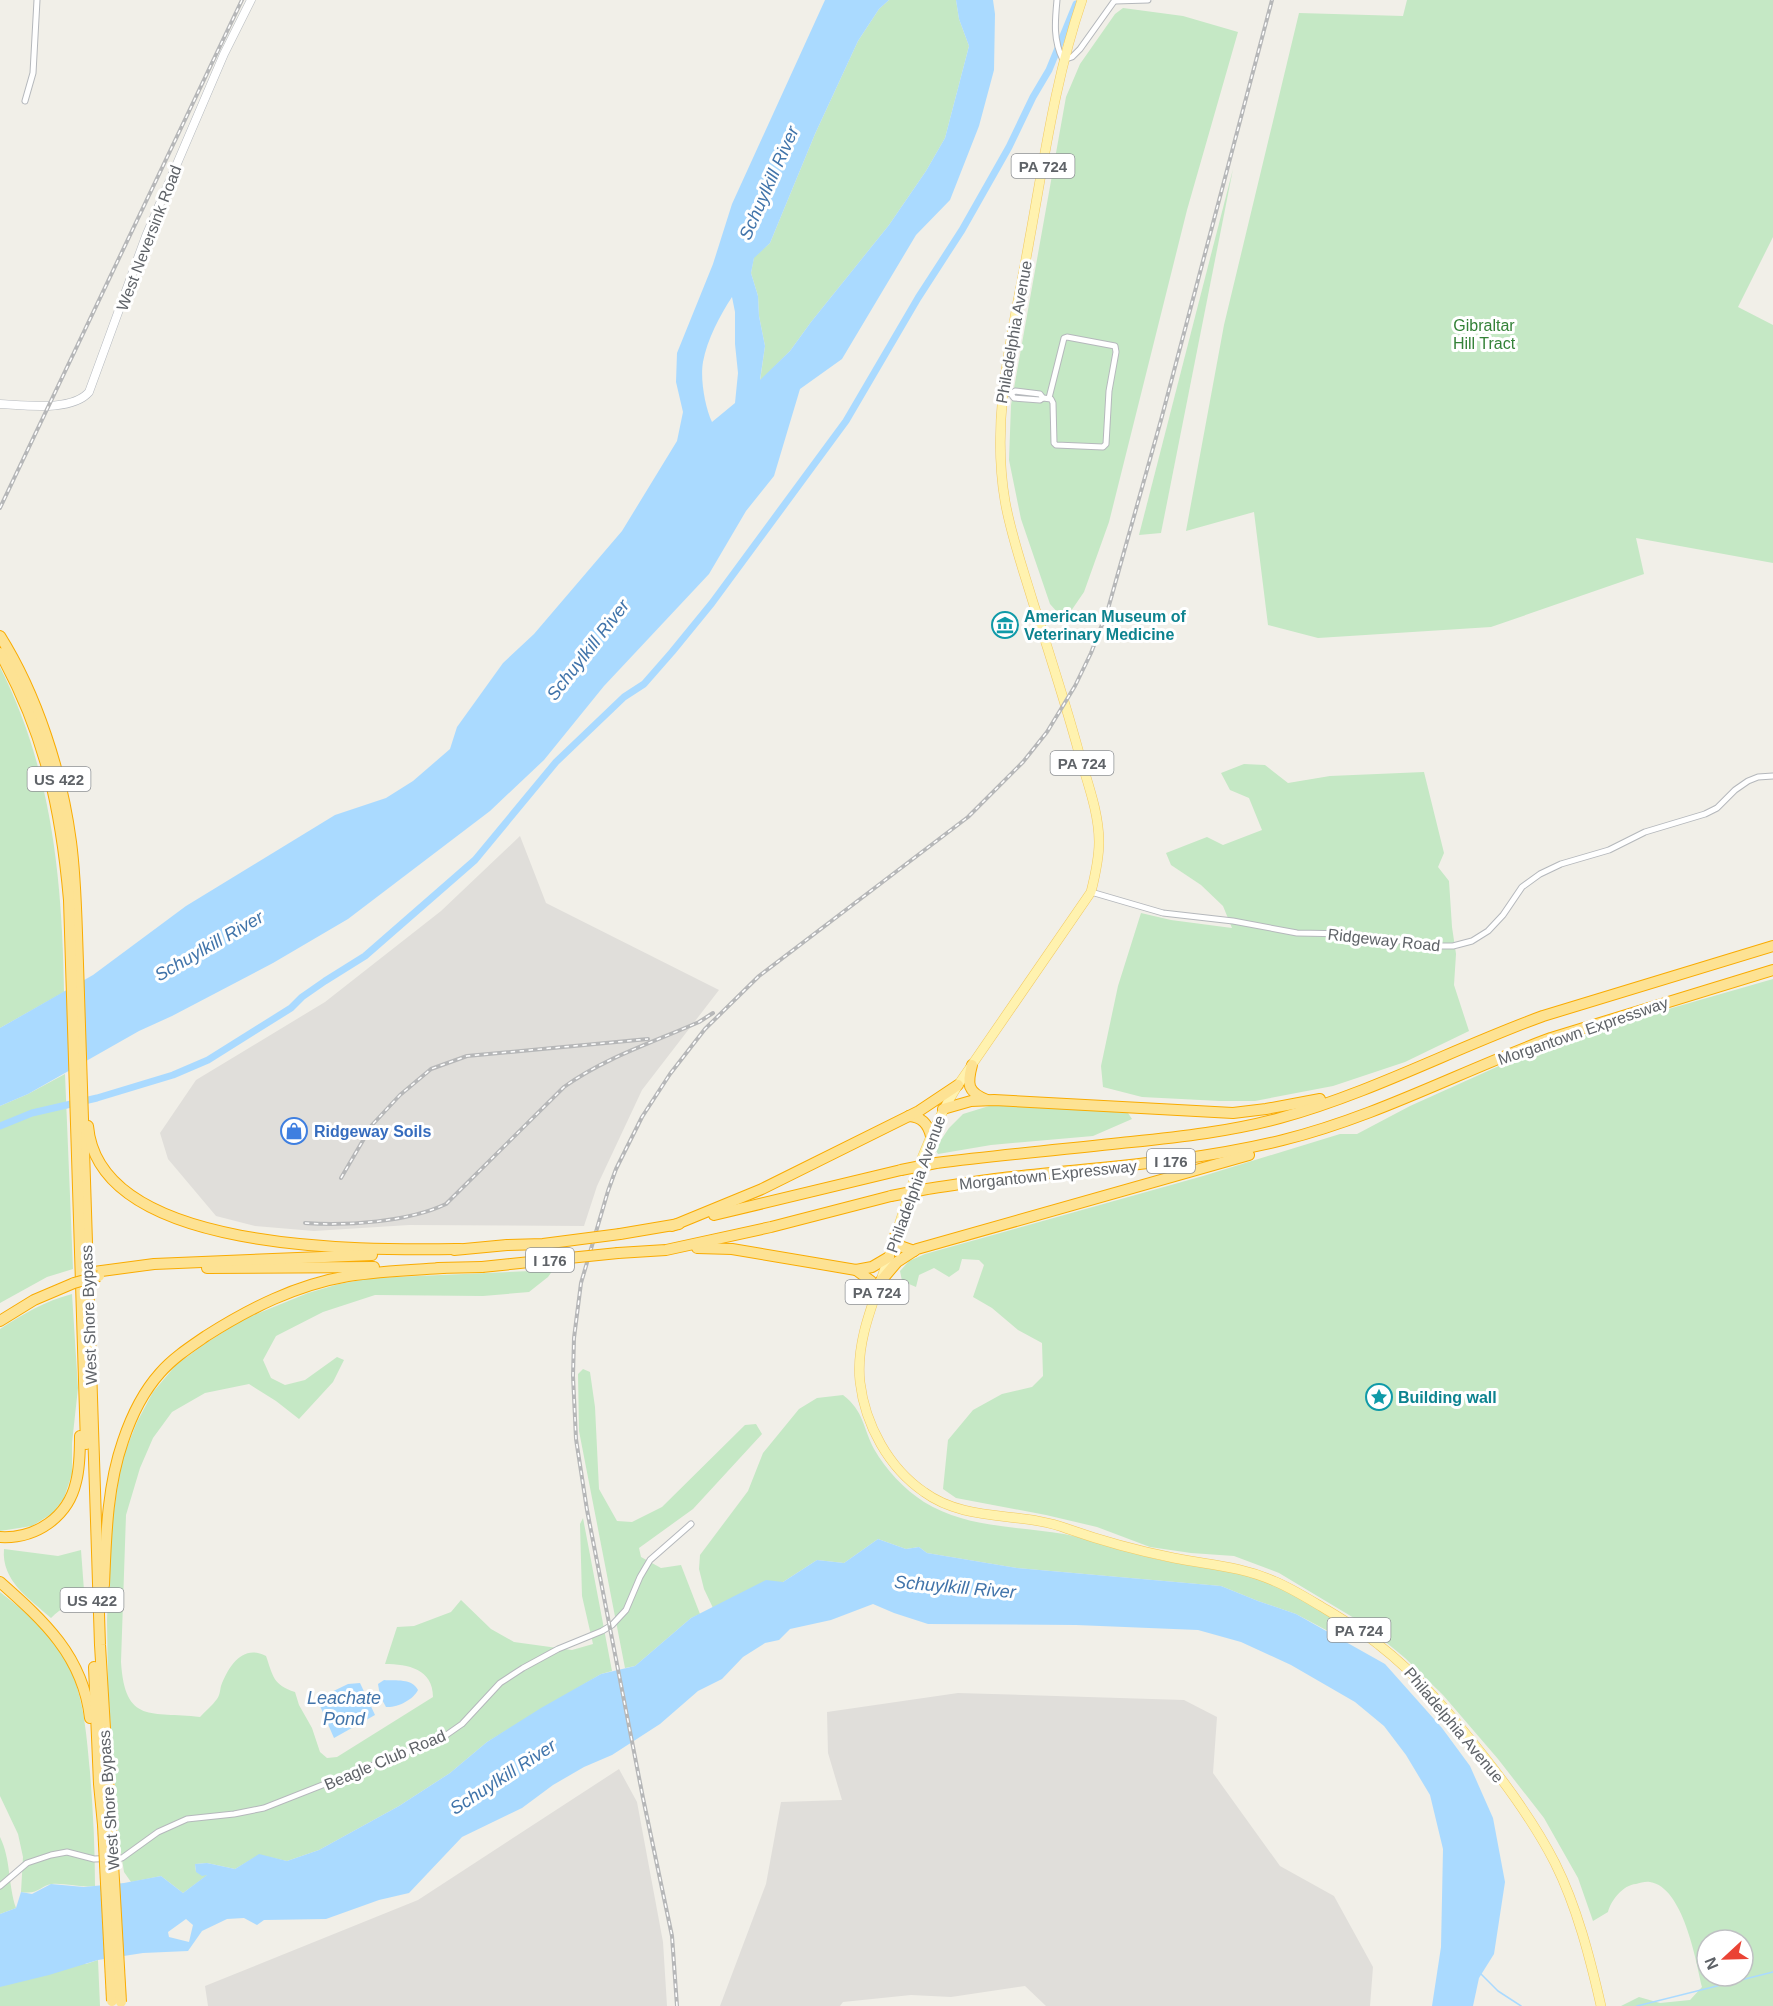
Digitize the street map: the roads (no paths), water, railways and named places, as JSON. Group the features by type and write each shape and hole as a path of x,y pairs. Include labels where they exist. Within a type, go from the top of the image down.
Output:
{"highway":[{"name":"West Shore Bypass","path":"0,636 37,715 58,778 71,842 107,1827 117,2004"},
{"name":"West Shore Bypass","path":"0,653 21,694 32,723 57,804 65,852 73,935 81,1046 83,1375 99,1784 107,1827"},
{"name":"Morgantown Expressway","path":"460,1249 543,1244 672,1226 936,1163 1218,1131 1277,1119 1338,1100 1543,1016 1773,946"},
{"name":"Morgantown Expressway","path":"443,1268 482,1267 666,1250 927,1189 1010,1177 1222,1154 1285,1140 1407,1098 1551,1038 1773,970"},
{"path":"972,1065 968,1079 970,1088 978,1096 987,1100"},
{"path":"943,1109 963,1102 987,1100 1233,1113 1310,1102 1398,1075"},
{"path":"672,1226 762,1190 932,1104 958,1085"},
{"path":"880,1282 897,1262 914,1251 1328,1131 1407,1098"},
{"path":"81,1110 91,1141 106,1173 129,1195 167,1215 232,1234 301,1244 387,1250 460,1249"},
{"path":"909,1116 923,1120 931,1136"},
{"path":"895,1236 903,1248 914,1251"},
{"path":"0,1315 32,1296 74,1280 154,1264 460,1249"},
{"path":"666,1250 732,1249 856,1270 872,1267 889,1257"},
{"path":"96,1274 166,1269 443,1268"},
{"path":"100,1645 113,1479 128,1429 145,1394 159,1374 183,1352 233,1319 260,1304 296,1290 355,1275 443,1268"},
{"path":"856,1270 871,1281 877,1293"},
{"path":"0,1321 34,1300 74,1280"},
{"path":"0,1537 18,1536 41,1529 58,1515 73,1494 80,1459 83,1375"},
{"path":"0,1582 47,1625 73,1662 87,1699 99,1784"}],"main road":[{"name":"Philadelphia Avenue","path":"1082,0 1063,60 1022,284 1010,334 1007,393 999,441 1007,514 1065,702 1097,818 1099,853 1091,892 958,1085 943,1109 931,1136 867,1323 861,1354 862,1392 876,1436 883,1449 913,1483 936,1500 956,1509 1045,1521 1158,1555 1224,1565 1258,1575 1314,1602 1376,1642 1403,1665 1457,1723 1496,1772 1535,1827 1566,1889 1600,2001"}],"street":[{"path":"25,101 33,73 37,0"},
{"name":"West Neversink Road","path":"0,404 48,406 73,403 89,392 147,236 224,54 251,0"},
{"path":"1057,0 1055,39 1056,47 1063,60 1072,57 1080,49 1115,1 1148,0"},
{"path":"1064,338 1114,346 1116,352 1106,444 1103,447 1056,445 1054,443 1053,403 1046,398 1064,338"},
{"path":"1007,393 1014,398 1040,400 1046,398"},
{"name":"Ridgeway Road","path":"1091,892 1163,913 1233,921 1297,933 1352,934 1436,946 1453,946 1472,941 1488,931 1500,919 1522,888 1546,870 1610,850 1645,832 1705,814 1717,808 1748,781 1758,777 1773,776"},
{"name":"Beagle Club Road","path":"0,1886 27,1863 67,1852 94,1859 122,1858 158,1832 187,1819 264,1808 448,1734 467,1719 500,1683 558,1649 612,1625 627,1610 640,1577 650,1560 690,1524"}],"water":[{"name":"Schuylkill River","path":"825,0 889,0 879,9 858,41 815,134 770,243 754,258 751,273 758,296 765,346 760,380 790,351 889,225 926,171 945,138 969,46 959,19 956,0 993,0 994,70 979,126 950,200 916,235 842,359 800,389 774,476 746,511 709,574 604,686 544,760 490,811 348,919 273,963 139,1031 28,1094 0,1106 0,1028 93,975 186,906 335,815 386,798 413,781 450,749 457,727 503,663 534,634 622,531 677,441 683,412 676,382 677,353 713,264 732,204","holes":["732,297 735,312 738,373 735,403 712,422 704,393 703,362 714,328"]},
{"name":"Schuylkill River","path":"878,1539 906,1549 919,1547 927,1553 1017,1568 1221,1586 1296,1614 1385,1664 1442,1728 1470,1766 1493,1818 1505,1882 1494,1954 1479,1978 1473,2006 1432,2006 1441,1947 1443,1849 1430,1795 1406,1755 1384,1726 1355,1702 1291,1665 1241,1642 1198,1630 1076,1625 928,1624 873,1604 831,1620 790,1629 779,1640 765,1643 743,1657 722,1679 698,1691 660,1724 612,1755 584,1767 553,1785 522,1808 462,1837 409,1893 379,1900 326,1919 264,1920 257,1925 244,1918 227,1919 202,1931 188,1951 143,1953 98,1960 0,1987 0,1914 16,1908 21,1892 32,1894 51,1884 84,1887 161,1876 183,1893 207,1875 202,1876 196,1872 195,1864 207,1863 235,1869 259,1854 287,1861 319,1850 399,1806 450,1773 487,1742 541,1708 601,1674 635,1666 691,1618 766,1580 783,1582 817,1560 844,1563","holes":["186,1919 193,1925 189,1942 169,1937 168,1932"]},
{"name":"Leachate Pond","path":"384,1680 408,1682 418,1690 404,1703 386,1707 380,1696 378,1684"},
{"name":"Leachate Pond","path":"360,1683 375,1715 334,1738 317,1699 348,1684"}],"waterway":[{"path":"0,1126 32,1113 97,1098 173,1075 208,1060 291,1008 302,997 365,956 475,860 556,762 624,697 644,684 712,603 846,421 918,298 962,230 1009,147 1049,70 1076,4"},
{"path":"1637,2006 1773,1972"},
{"path":"1480,1973 1498,1991 1521,2006"}],"railway":[{"path":"0,508 242,0"},
{"path":"677,2006 672,1936 587,1510 576,1439 574,1338 581,1283 608,1191 616,1169 642,1117 670,1074 705,1029 759,976 968,817 1023,762 1047,732 1075,686 1108,609 1161,420 1272,0"},
{"path":"305,1223 339,1224 396,1219 446,1204 564,1087 612,1059 699,1022 713,1013"},
{"path":"341,1178 372,1125 400,1095 431,1069 467,1056 648,1039"}],"place":[{"name":"American Museum of Veterinary Medicine","path":"1005,625"},
{"name":"Ridgeway Soils","path":"294,1131"},
{"name":"Building wall","path":"1379,1397"}],"park label":[{"name":"Gibraltar Hill Tract","path":"1484,334"}]}
